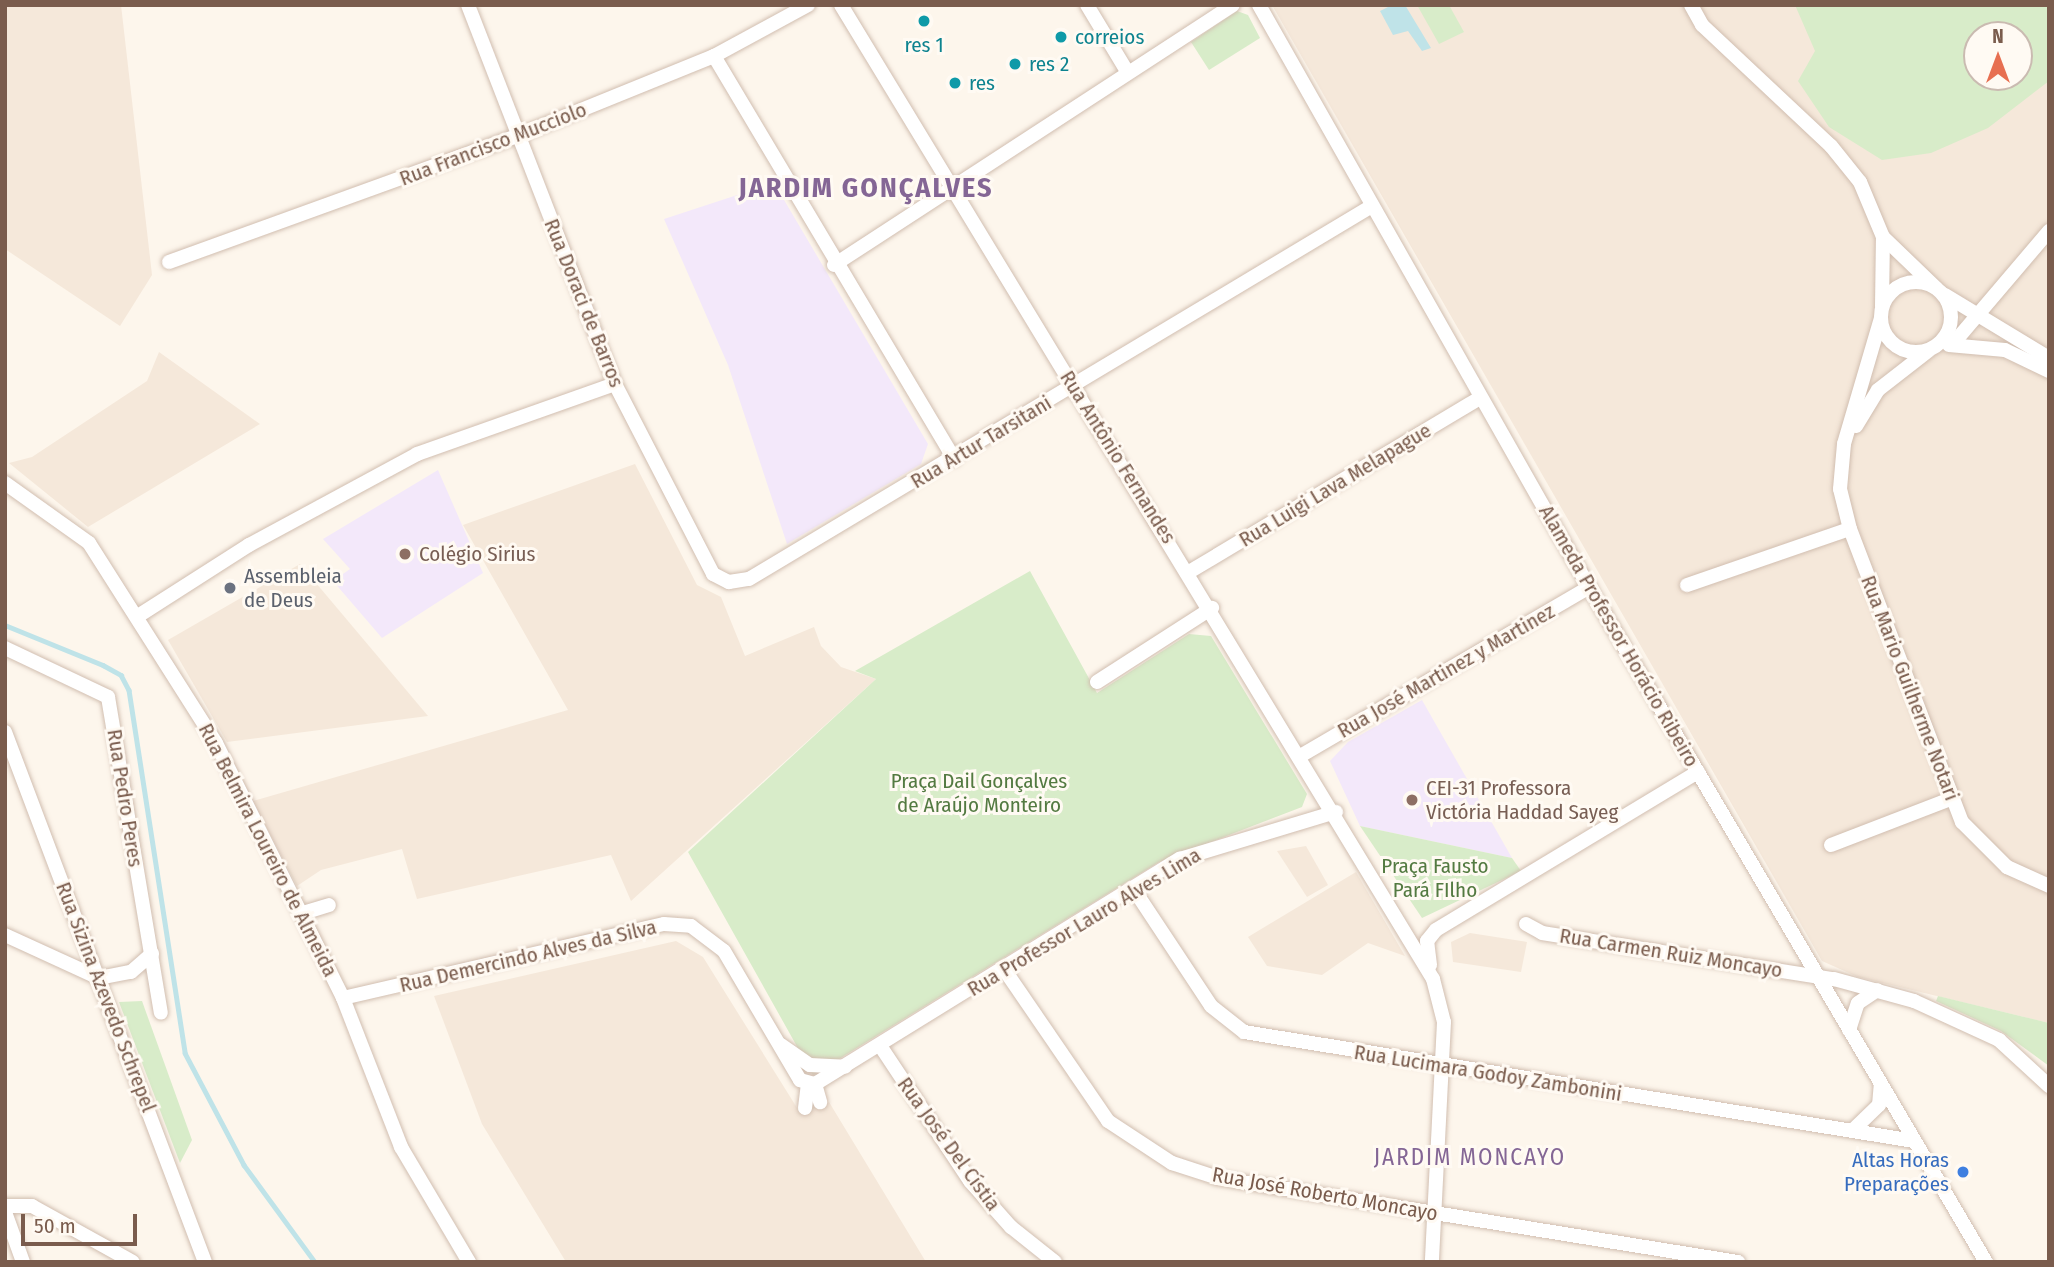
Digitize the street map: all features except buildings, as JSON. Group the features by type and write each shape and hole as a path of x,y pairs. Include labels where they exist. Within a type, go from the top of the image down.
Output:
{"street":[{"name":"Rua Doraci de Barros","path":"468,5 615,384 713,575 729,582"},
{"name":"Rua Francisco Mucciolo","path":"169,262 517,136 714,56 808,5"},
{"name":"Rua Antônio Fernandes","path":"841,5 955,187 1073,386 1303,755 1395,908 1433,979"},
{"path":"1087,5 1128,73"},
{"path":"834,265 1233,5"},
{"name":"Alameda Professor Horácio Ribeiro","path":"1259,5 1480,397 1983,1260"},
{"name":"Rua Mario Guilherme Notari","path":"1690,5 1702,25 1831,146 1860,183 1883,237 1941,292 2049,358"},
{"path":"714,56 834,265 954,459"},
{"name":"Rua Artur Tarsitani","path":"729,582 749,579 954,459 1373,206"},
{"path":"1940,346 1982,315 2049,231"},
{"name":"Rua Mario Guilherme Notari","path":"1883,237 1881,314 1844,444 1840,489 1850,529 1950,799 1979,845 2007,867 2049,886"},
{"name":"Rua Mario Guilherme Notari","path":"1881,314 1902,285 1941,292"},
{"name":"Rua Mario Guilherme Notari","path":"1840,489 1861,414 1878,390 1940,346 1952,322 1941,292"},
{"path":"1881,314 1894,344 1911,352 1940,346 2005,351 2049,371"},
{"path":"138,617 250,545 417,454 615,384"},
{"name":"Rua Luigi Lava Melapague","path":"1189,572 1480,397"},
{"name":"Rua Belmira Loureiro de Almeida","path":"5,483 89,543 216,743 343,998 401,1147 469,1262"},
{"path":"1687,586 1850,529"},
{"name":"Rua José Martinez y Martinez","path":"1303,755 1590,587"},
{"path":"1097,682 1212,608"},
{"name":"Rua Pedro Peres","path":"5,648 108,697 161,1013"},
{"name":"Rua Sizina Azevedo Schrepel","path":"5,732 204,1261"},
{"path":"1436,930 1699,772"},
{"path":"1831,845 1950,799"},
{"name":"Rua Professor Lauro Alves Lima","path":"846,1067 1133,888 1222,842 1336,812"},
{"name":"Rua Lucimara Godoy Zambonini","path":"1133,888 1211,1006 1244,1032 1441,1067 1914,1141"},
{"path":"303,913 330,905"},
{"name":"Rua Antônio Fernandes","path":"1395,908 1420,928 1436,930"},
{"name":"Rua Demercindo Alves da Silva","path":"343,998 664,924 691,926 724,951 777,1042 811,1085"},
{"name":"Rua Carmen Ruiz Moncayo","path":"1526,924 1542,933 1817,977 1877,990 1960,1018 2017,1054 2049,1086"},
{"name":"Rua Antônio Fernandes","path":"1432,1262 1431,1213 1444,1022 1427,941 1436,930"},
{"path":"5,935 99,978 131,972 152,954"},
{"name":"Rua José Roberto Moncayo","path":"1004,969 1077,1083 1138,1144 1217,1178 1738,1262"},
{"path":"1849,1030 1858,1003 1877,990"},
{"name":"Rua Demercindo Alves da Silva","path":"777,1042 810,1065 846,1067"},
{"name":"Rua José Del Cístia","path":"881,1047 970,1181 1011,1227 1055,1262"},
{"path":"811,1085 846,1067"},
{"path":"1853,1130 1879,1105 1881,1084"},
{"path":"811,1085 820,1102"},
{"path":"806,1108 811,1085"},
{"path":"5,1206 32,1206 133,1262"},
{"path":"5,1212 23,1262"}],"shaded area":[{"path":"5,5 121,5 152,275 120,326 5,249"},
{"path":"1272,5 2049,5 2049,1023 1858,977 1822,961"},
{"path":"774,183 928,444 921,464 787,544 728,365 664,219"},
{"path":"159,352 260,424 88,527 9,463 32,457 147,381"},
{"path":"635,464 697,585 721,597 745,656 814,627 821,646 841,667 876,679 631,901 611,855 417,899 402,849 321,870 297,886 253,801 568,710 463,525"},
{"name":"Colégio Sirius","path":"438,470 483,573 382,638 333,581 350,569 323,539"},
{"path":"300,564 428,716 227,742 168,640"},
{"name":"CEI-31 Professora Victória Haddad Sayeg","path":"1422,700 1512,858 1360,826 1330,761 1348,742"},
{"path":"1306,846 1328,885 1307,897 1277,851"},
{"path":"1356,872 1405,956 1368,943 1322,975 1267,966 1248,937"},
{"path":"1470,933 1527,942 1521,972 1453,962 1451,942"},
{"path":"676,941 703,957 799,1111 829,1102 926,1262 566,1262 482,1124 434,996"}],"green space":[{"path":"1417,5 1449,5 1464,32 1439,44"},
{"path":"1795,5 2049,5 2049,81 1988,128 1931,153 1882,160 1829,127 1798,81 1815,51"},
{"path":"1237,11 1248,15 1260,38 1209,70 1191,42"},
{"name":"Praça Dail Gonçalves de Araújo Monteiro","path":"1030,571 1097,693 1189,634 1211,636 1307,794 1302,807 1159,862 813,1075 688,852 876,679 855,671"},
{"name":"Praça Fausto Pará FIlho","path":"1360,826 1512,858 1521,871 1422,918"},
{"path":"1938,996 2049,1023 2049,1066 2001,1031 1936,1001"},
{"path":"142,1001 192,1140 180,1163 119,1002"}],"water":[{"path":"1392,5 1405,5 1431,48 1422,51 1408,31 1393,35 1380,11"}],"waterway":[{"path":"5,625 103,665 121,675 129,690 185,1053 244,1165 315,1262"}],"place":[{"name":"res 1","path":"924,21"},
{"name":"correios","path":"1061,37"},
{"name":"res 2","path":"1015,64"},
{"name":"res","path":"955,83"},
{"name":"Colégio Sirius","path":"405,554"},
{"name":"Assembleia de Deus","path":"230,588"},
{"name":"CEI-31 Professora Victória Haddad Sayeg","path":"1412,800"},
{"name":"Altas Horas Preparações","path":"1963,1172"}],"district":[{"name":"JARDIM GONÇALVES","path":"866,188"},
{"name":"JARDIM MONCAYO","path":"1470,1157"}]}
